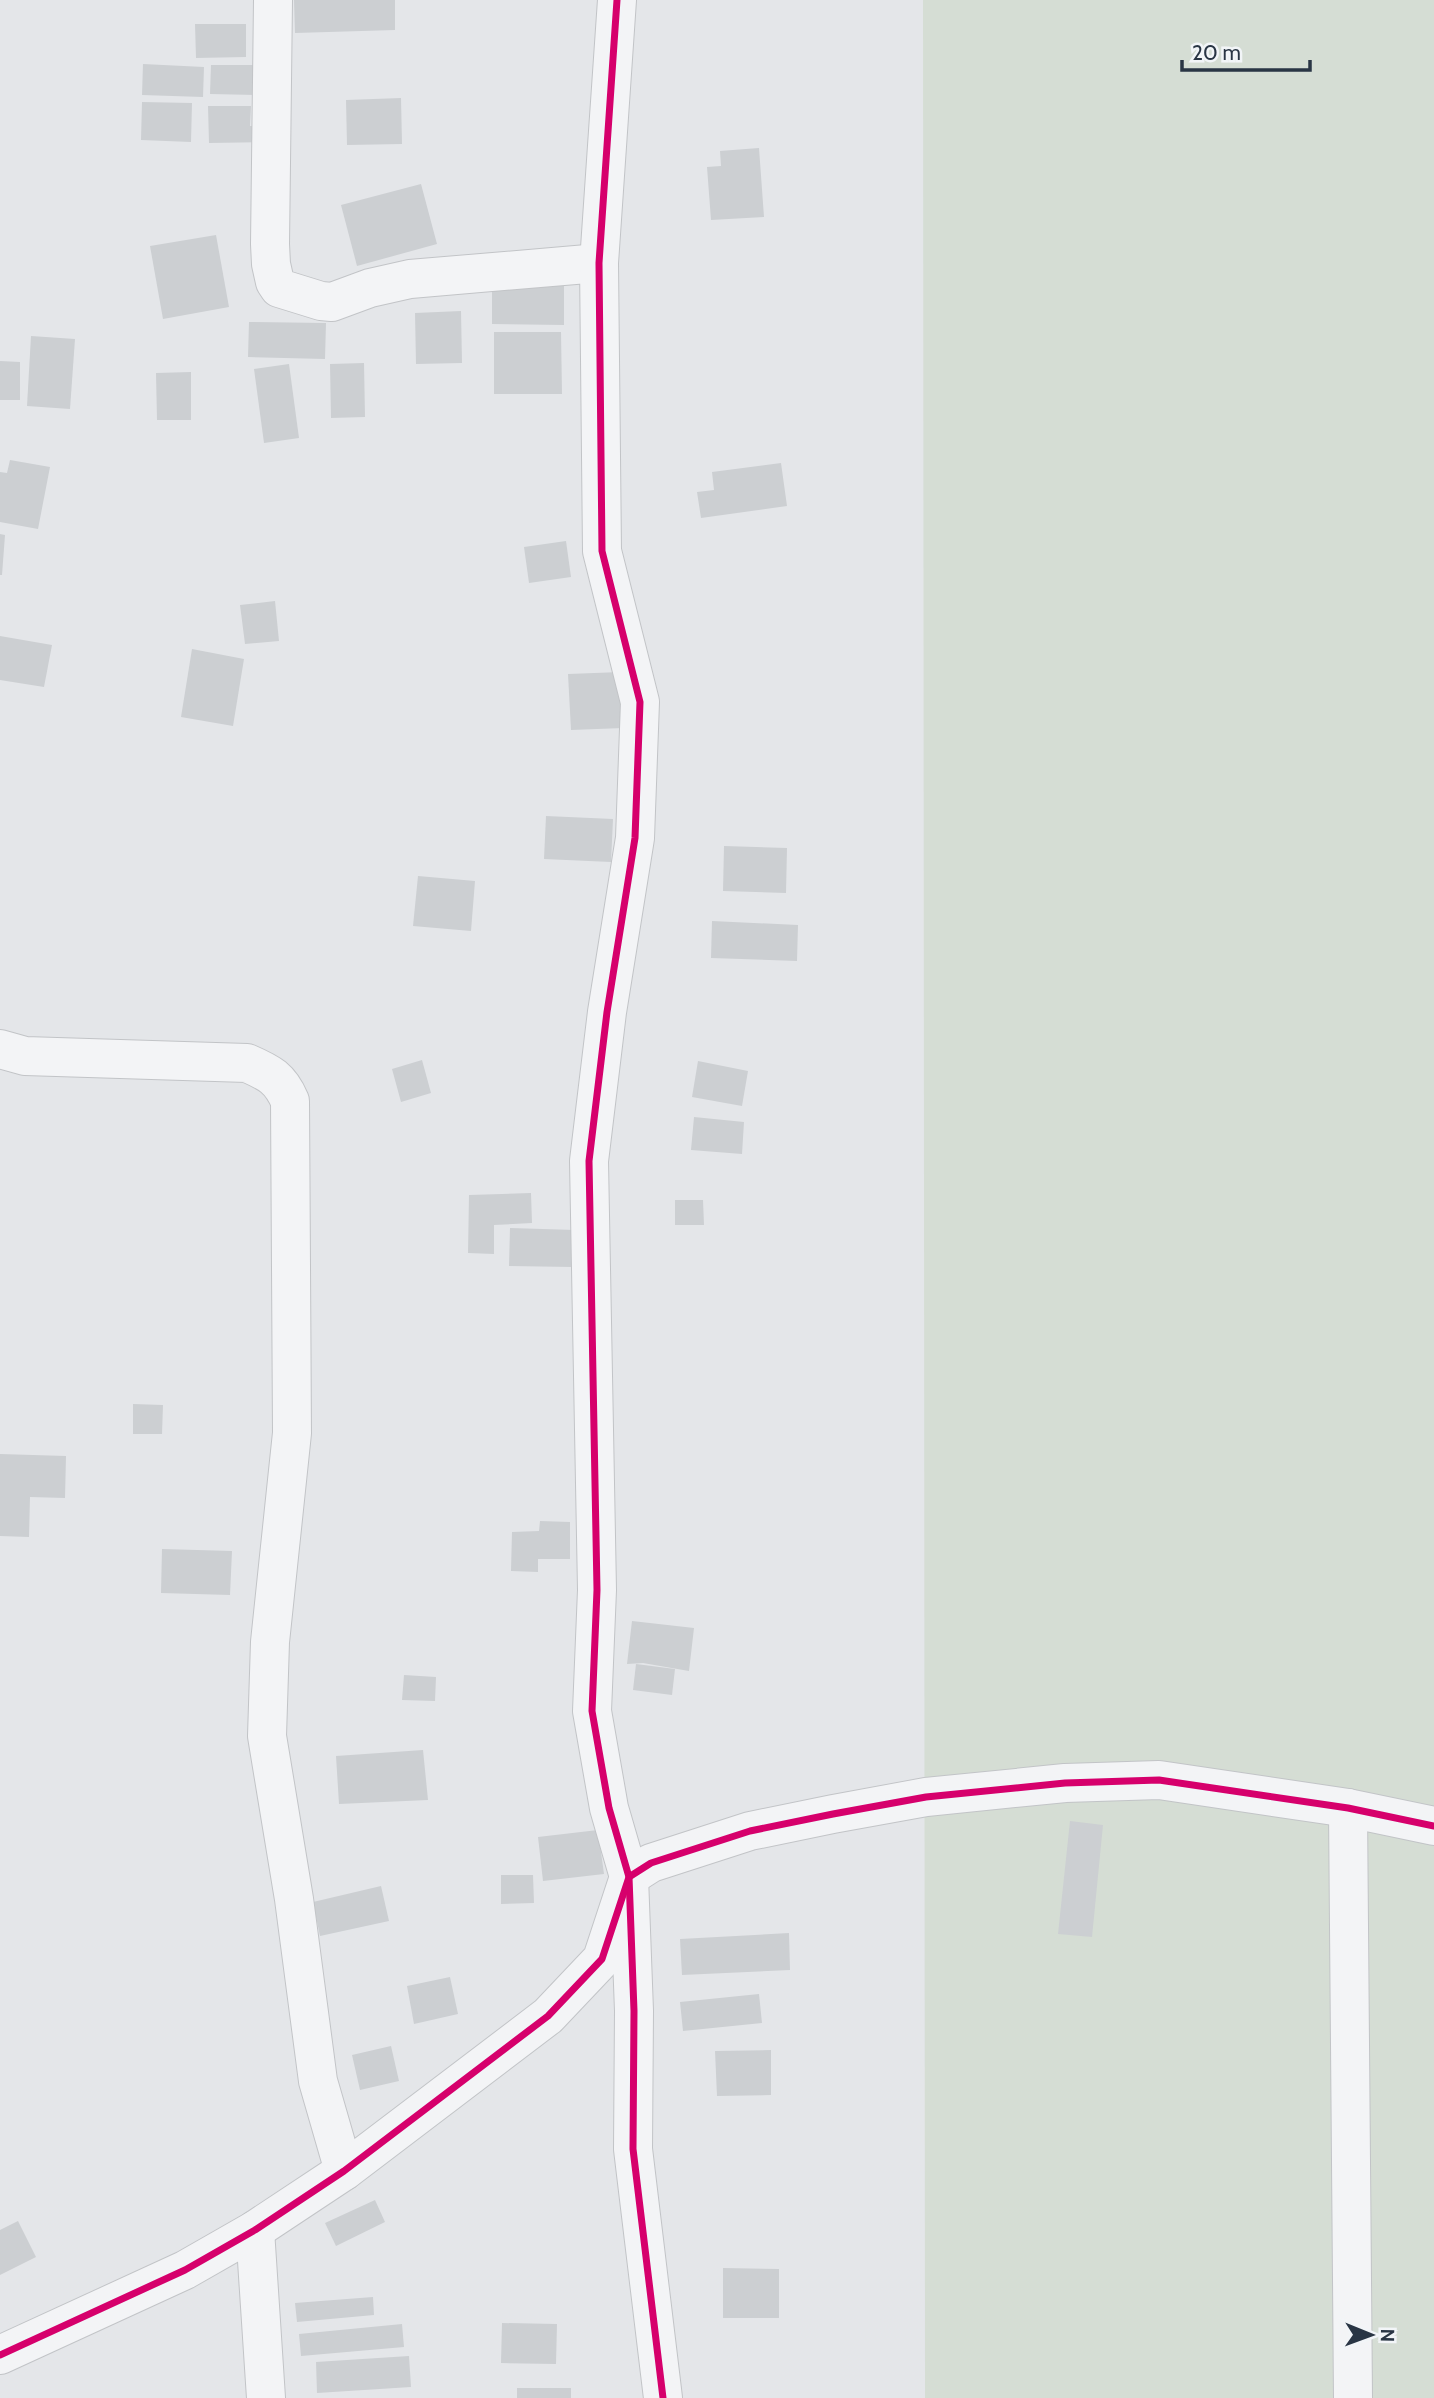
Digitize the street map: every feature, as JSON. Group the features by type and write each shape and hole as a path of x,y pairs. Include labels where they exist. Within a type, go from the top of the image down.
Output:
{"street":[{"path":"273,0 270,244 271,264 279,288 332,302 370,288 410,279 599,263"},
{"path":"617,0 599,263 602,551 640,702 635,838 607,1012 589,1161 597,1590 592,1711 609,1808 629,1877 634,2011 633,2149 663,2398"},
{"path":"0,1049 24,1056 247,1063 264,1070 282,1083 290,1101 292,1433 270,1642 267,1736 294,1899 318,2081 344,2171"},
{"path":"0,2356 185,2270 255,2230 344,2171 548,2016 602,1959 629,1877 651,1863 750,1831 926,1797 1065,1783 1159,1780 1348,1808 1434,1826"},
{"path":"1348,1808 1353,2398"},
{"path":"255,2230 266,2398"}],"shaded area":[{"path":"923,0 1434,0 1434,2398 925,2398"}],"building":[{"path":"294,0 395,0 395,30 295,33"},
{"path":"195,24 246,24 246,57 196,58"},
{"path":"143,64 204,67 203,97 142,95"},
{"path":"211,65 263,65 261,95 210,94"},
{"path":"401,98 402,144 347,145 346,100"},
{"path":"142,102 192,103 191,142 141,140"},
{"path":"208,106 251,106 250,126 264,126 265,142 209,143"},
{"path":"759,148 764,217 711,220 707,167 721,166 720,151"},
{"path":"421,184 437,244 357,266 341,205"},
{"path":"216,235 229,307 163,319 150,246"},
{"path":"492,279 564,279 564,325 492,324"},
{"path":"461,311 462,363 416,364 415,313"},
{"path":"249,322 326,323 325,359 248,357"},
{"path":"494,332 561,332 562,394 494,394"},
{"path":"31,336 75,339 70,409 27,406"},
{"path":"0,361 20,362 20,400 0,400"},
{"path":"364,363 365,417 331,418 330,364"},
{"path":"289,364 299,438 264,443 254,369"},
{"path":"191,372 191,420 157,420 156,373"},
{"path":"10,460 50,467 38,529 0,522 0,472 7,473"},
{"path":"781,463 787,506 701,518 697,492 714,490 712,472"},
{"path":"0,534 5,535 2,575 0,575"},
{"path":"566,541 571,577 529,583 524,547"},
{"path":"275,601 279,641 245,644 240,605"},
{"path":"0,636 52,645 44,687 0,680"},
{"path":"192,649 244,659 233,726 181,717"},
{"path":"621,672 623,728 571,730 568,674"},
{"path":"546,816 613,819 611,862 544,859"},
{"path":"724,846 787,848 786,893 723,891"},
{"path":"418,876 475,881 471,931 413,926"},
{"path":"712,921 798,925 797,961 711,958"},
{"path":"422,1060 431,1093 401,1102 392,1069"},
{"path":"698,1061 748,1071 742,1106 692,1097"},
{"path":"694,1117 744,1122 742,1154 691,1150"},
{"path":"531,1193 532,1223 494,1225 494,1254 468,1253 469,1195"},
{"path":"675,1200 703,1200 704,1225 675,1225"},
{"path":"510,1228 575,1230 573,1267 509,1266"},
{"path":"133,1404 163,1405 162,1434 133,1434"},
{"path":"0,1454 66,1456 65,1498 30,1497 29,1537 0,1536"},
{"path":"540,1521 570,1522 570,1559 538,1559 538,1572 511,1571 512,1532 539,1531"},
{"path":"162,1549 232,1551 230,1595 161,1593"},
{"path":"632,1621 694,1628 689,1671 643,1663 627,1664"},
{"path":"636,1664 675,1669 672,1695 633,1690"},
{"path":"404,1675 436,1677 435,1701 402,1700"},
{"path":"423,1750 428,1800 339,1804 336,1756"},
{"path":"1070,1821 1103,1825 1092,1937 1058,1934"},
{"path":"598,1830 604,1874 543,1881 538,1837"},
{"path":"501,1875 533,1875 534,1903 501,1904"},
{"path":"381,1886 389,1921 320,1936 313,1902"},
{"path":"789,1933 790,1970 682,1975 680,1939"},
{"path":"450,1977 458,2014 414,2024 407,1986"},
{"path":"759,1994 762,2023 683,2031 680,2002"},
{"path":"391,2046 399,2081 360,2090 352,2055"},
{"path":"771,2050 771,2095 717,2096 715,2051"},
{"path":"375,2200 385,2222 336,2246 325,2223"},
{"path":"18,2221 36,2257 0,2275 0,2230"},
{"path":"723,2268 779,2269 779,2318 723,2318"},
{"path":"373,2297 374,2315 297,2322 295,2303"},
{"path":"502,2323 557,2324 556,2364 501,2363"},
{"path":"402,2324 404,2347 301,2356 299,2334"},
{"path":"409,2356 411,2387 317,2393 316,2362"},
{"path":"517,2388 571,2388 571,2398 517,2398"}],"cycle path":[{"path":"617,0 599,263 602,551 640,702 635,838 607,1012 589,1161 597,1590 592,1711 609,1808 629,1877 634,2011 633,2149 663,2398"},
{"path":"0,2355 185,2270 255,2230 344,2171 548,2016 602,1959 629,1877 651,1863 750,1831 833,1814 926,1797 1065,1783 1159,1780 1348,1808 1434,1826"}]}
